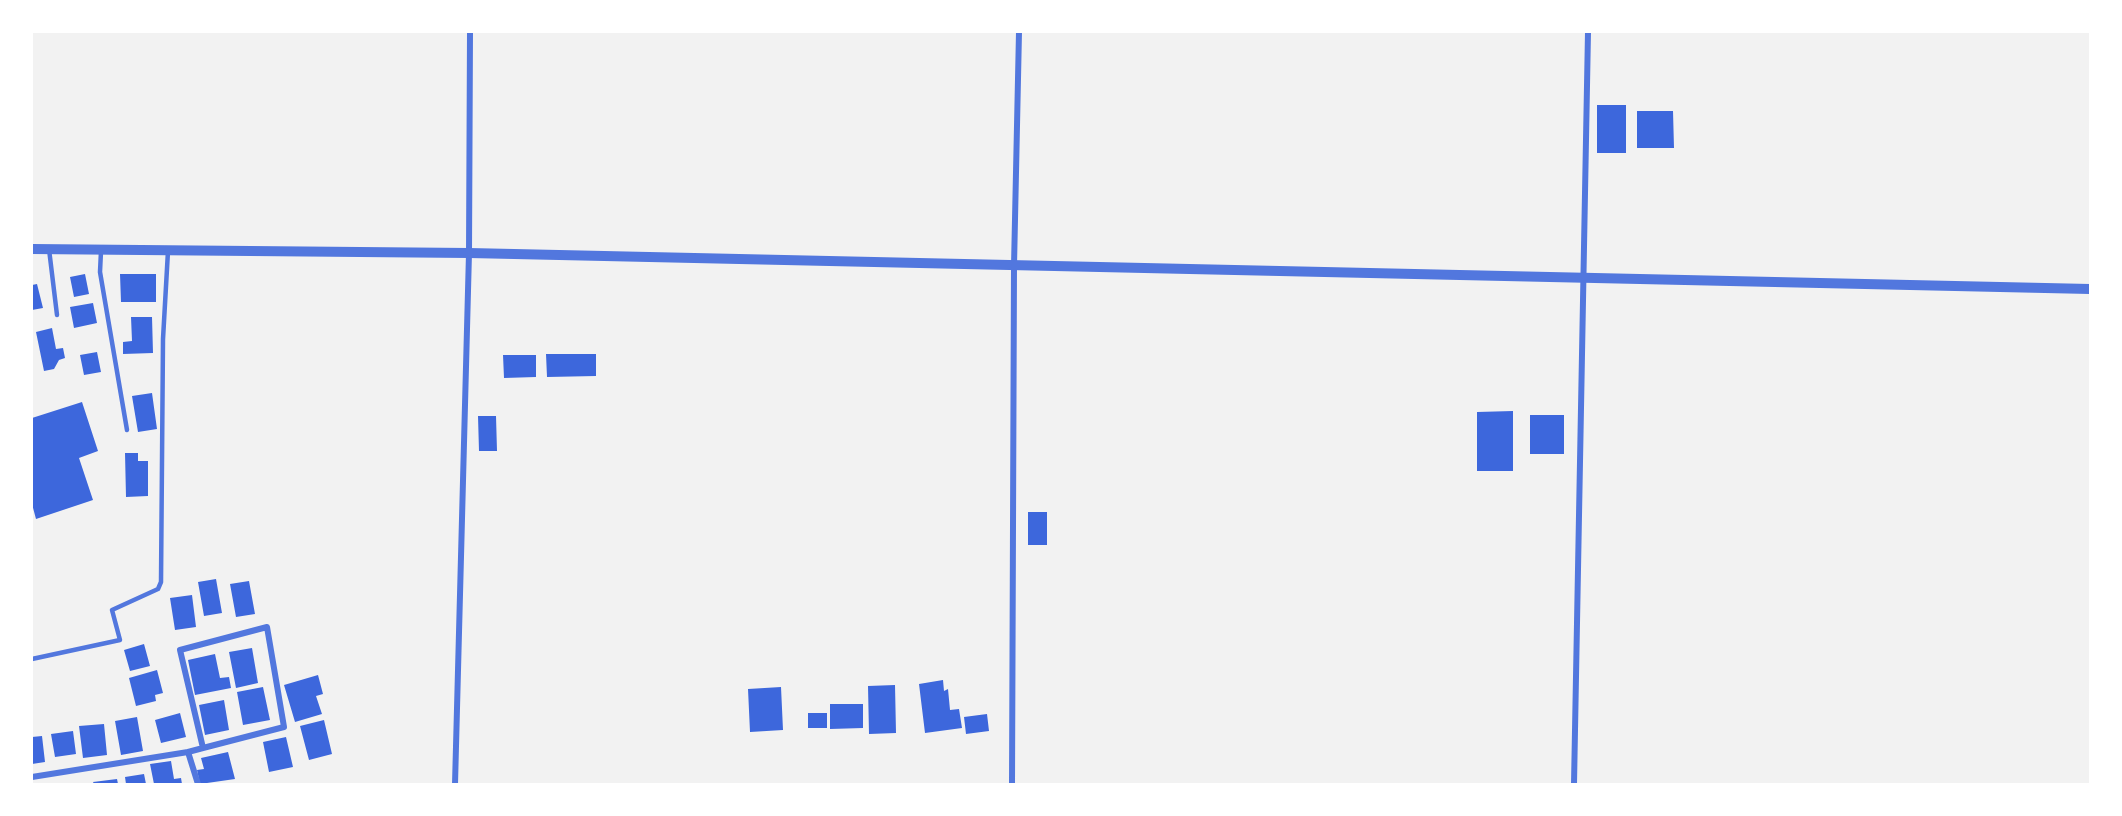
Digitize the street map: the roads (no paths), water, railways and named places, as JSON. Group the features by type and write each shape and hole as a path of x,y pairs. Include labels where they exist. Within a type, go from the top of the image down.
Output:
{"street":[{"path":"455,784 469,253 470,32"},
{"path":"1012,784 1014,266 1019,32"},
{"path":"1574,784 1588,32"},
{"path":"32,249 469,253 2091,289"},
{"path":"32,777 188,752 284,727 267,627 180,650 203,748"},
{"path":"188,752 198,784"}],"lane":[{"path":"49,249 57,315"},
{"path":"101,251 100,272 127,430"},
{"path":"32,659 120,640 112,610 158,589 161,582 163,339 168,251"}]}
